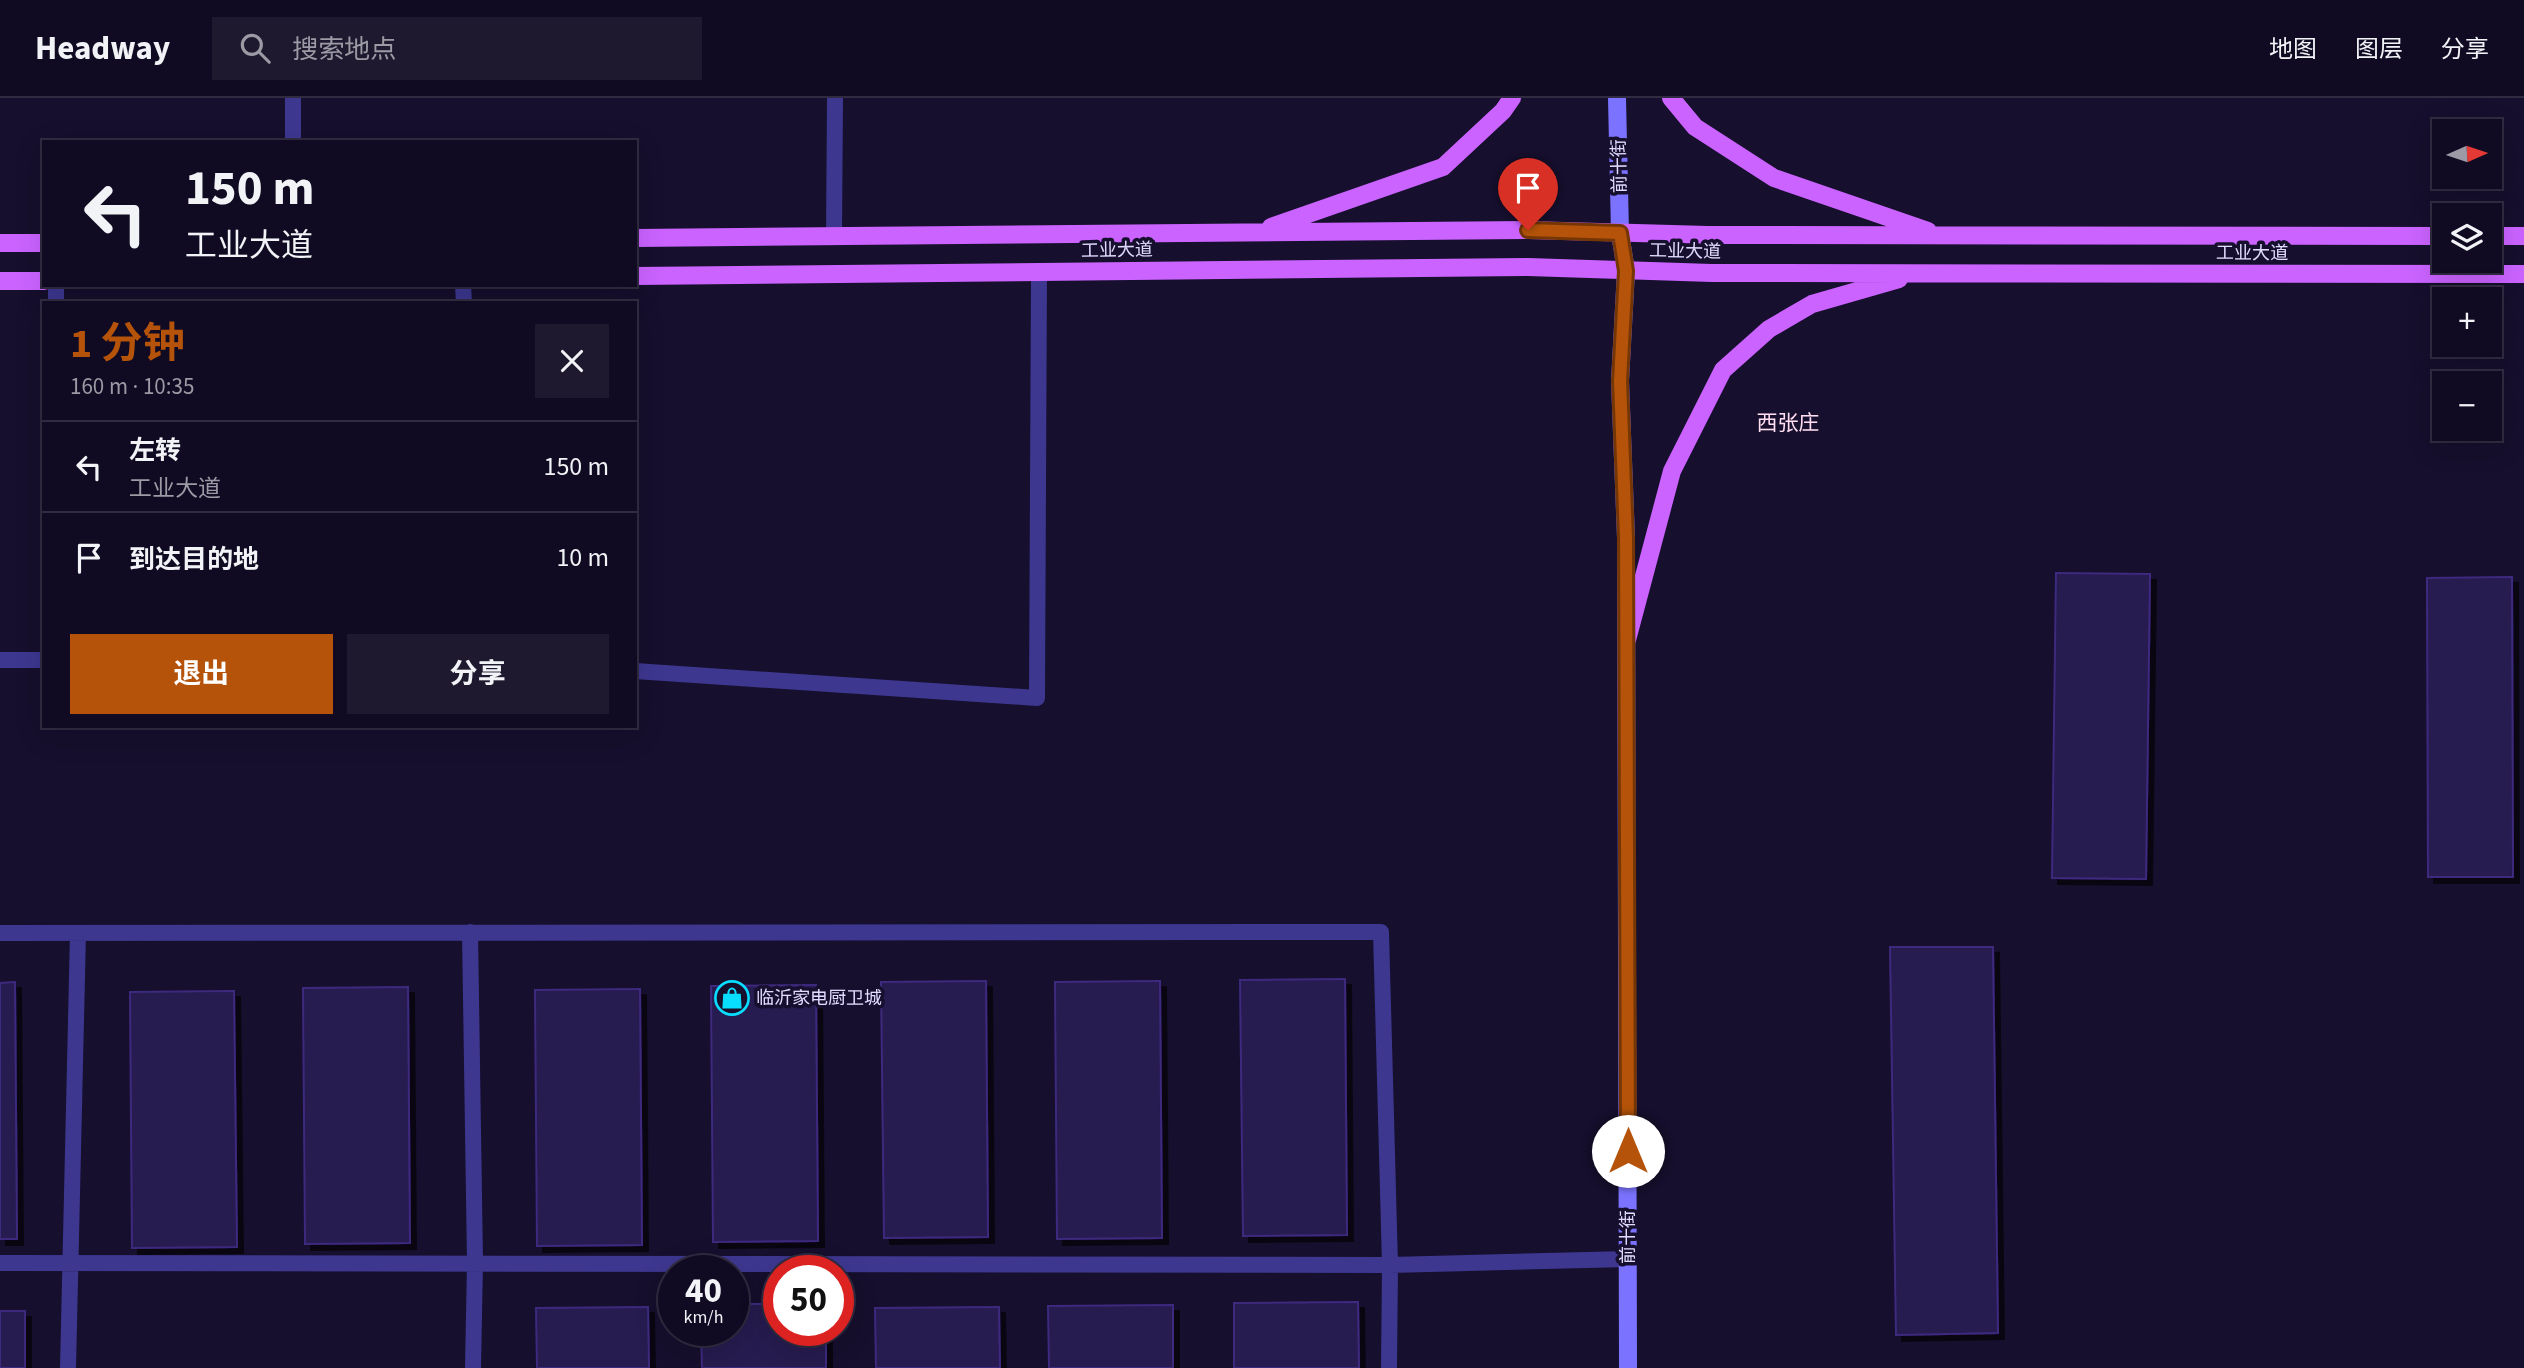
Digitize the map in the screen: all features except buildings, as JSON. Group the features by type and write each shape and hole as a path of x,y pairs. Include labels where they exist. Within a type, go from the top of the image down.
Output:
{"main road":[{"path":"1256,232 1443,167 1513,98"},
{"name":"前十街","path":"1617,98 1620,233 1626,271 1620,381 1627,640 1628,1368"},
{"path":"1671,98 1695,127 1774,178 1941,236"},
{"name":"工业大道","path":"637,238 1528,230 1941,236 2432,236"},
{"path":"2502,236 2524,236"},
{"path":"0,243 42,243"},
{"name":"工业大道","path":"637,276 1528,267 1626,271 1918,274 2524,274"},
{"path":"1627,640 1672,471 1723,370 1769,330 1812,304 1918,274"},
{"path":"0,281 42,281"}],"lane":[{"path":"293,98 293,140"},
{"path":"834,236 835,98"},
{"path":"637,671 1037,698 1040,272"},
{"path":"0,660 42,660"},
{"path":"470,932 475,1262 473,1368"},
{"path":"0,933 1381,932 1390,1265 1390,1368"},
{"path":"68,1368 78,933"},
{"path":"0,1264 475,1262 1390,1265 1628,1259"}],"place":[{"name":"临沂家电厨卫城","path":"732,998"}],"district":[{"name":"西张庄","path":"1788,423"}],"route":[{"path":"1528,230 1620,233 1626,271 1620,381 1626,538 1628,1151"}]}
